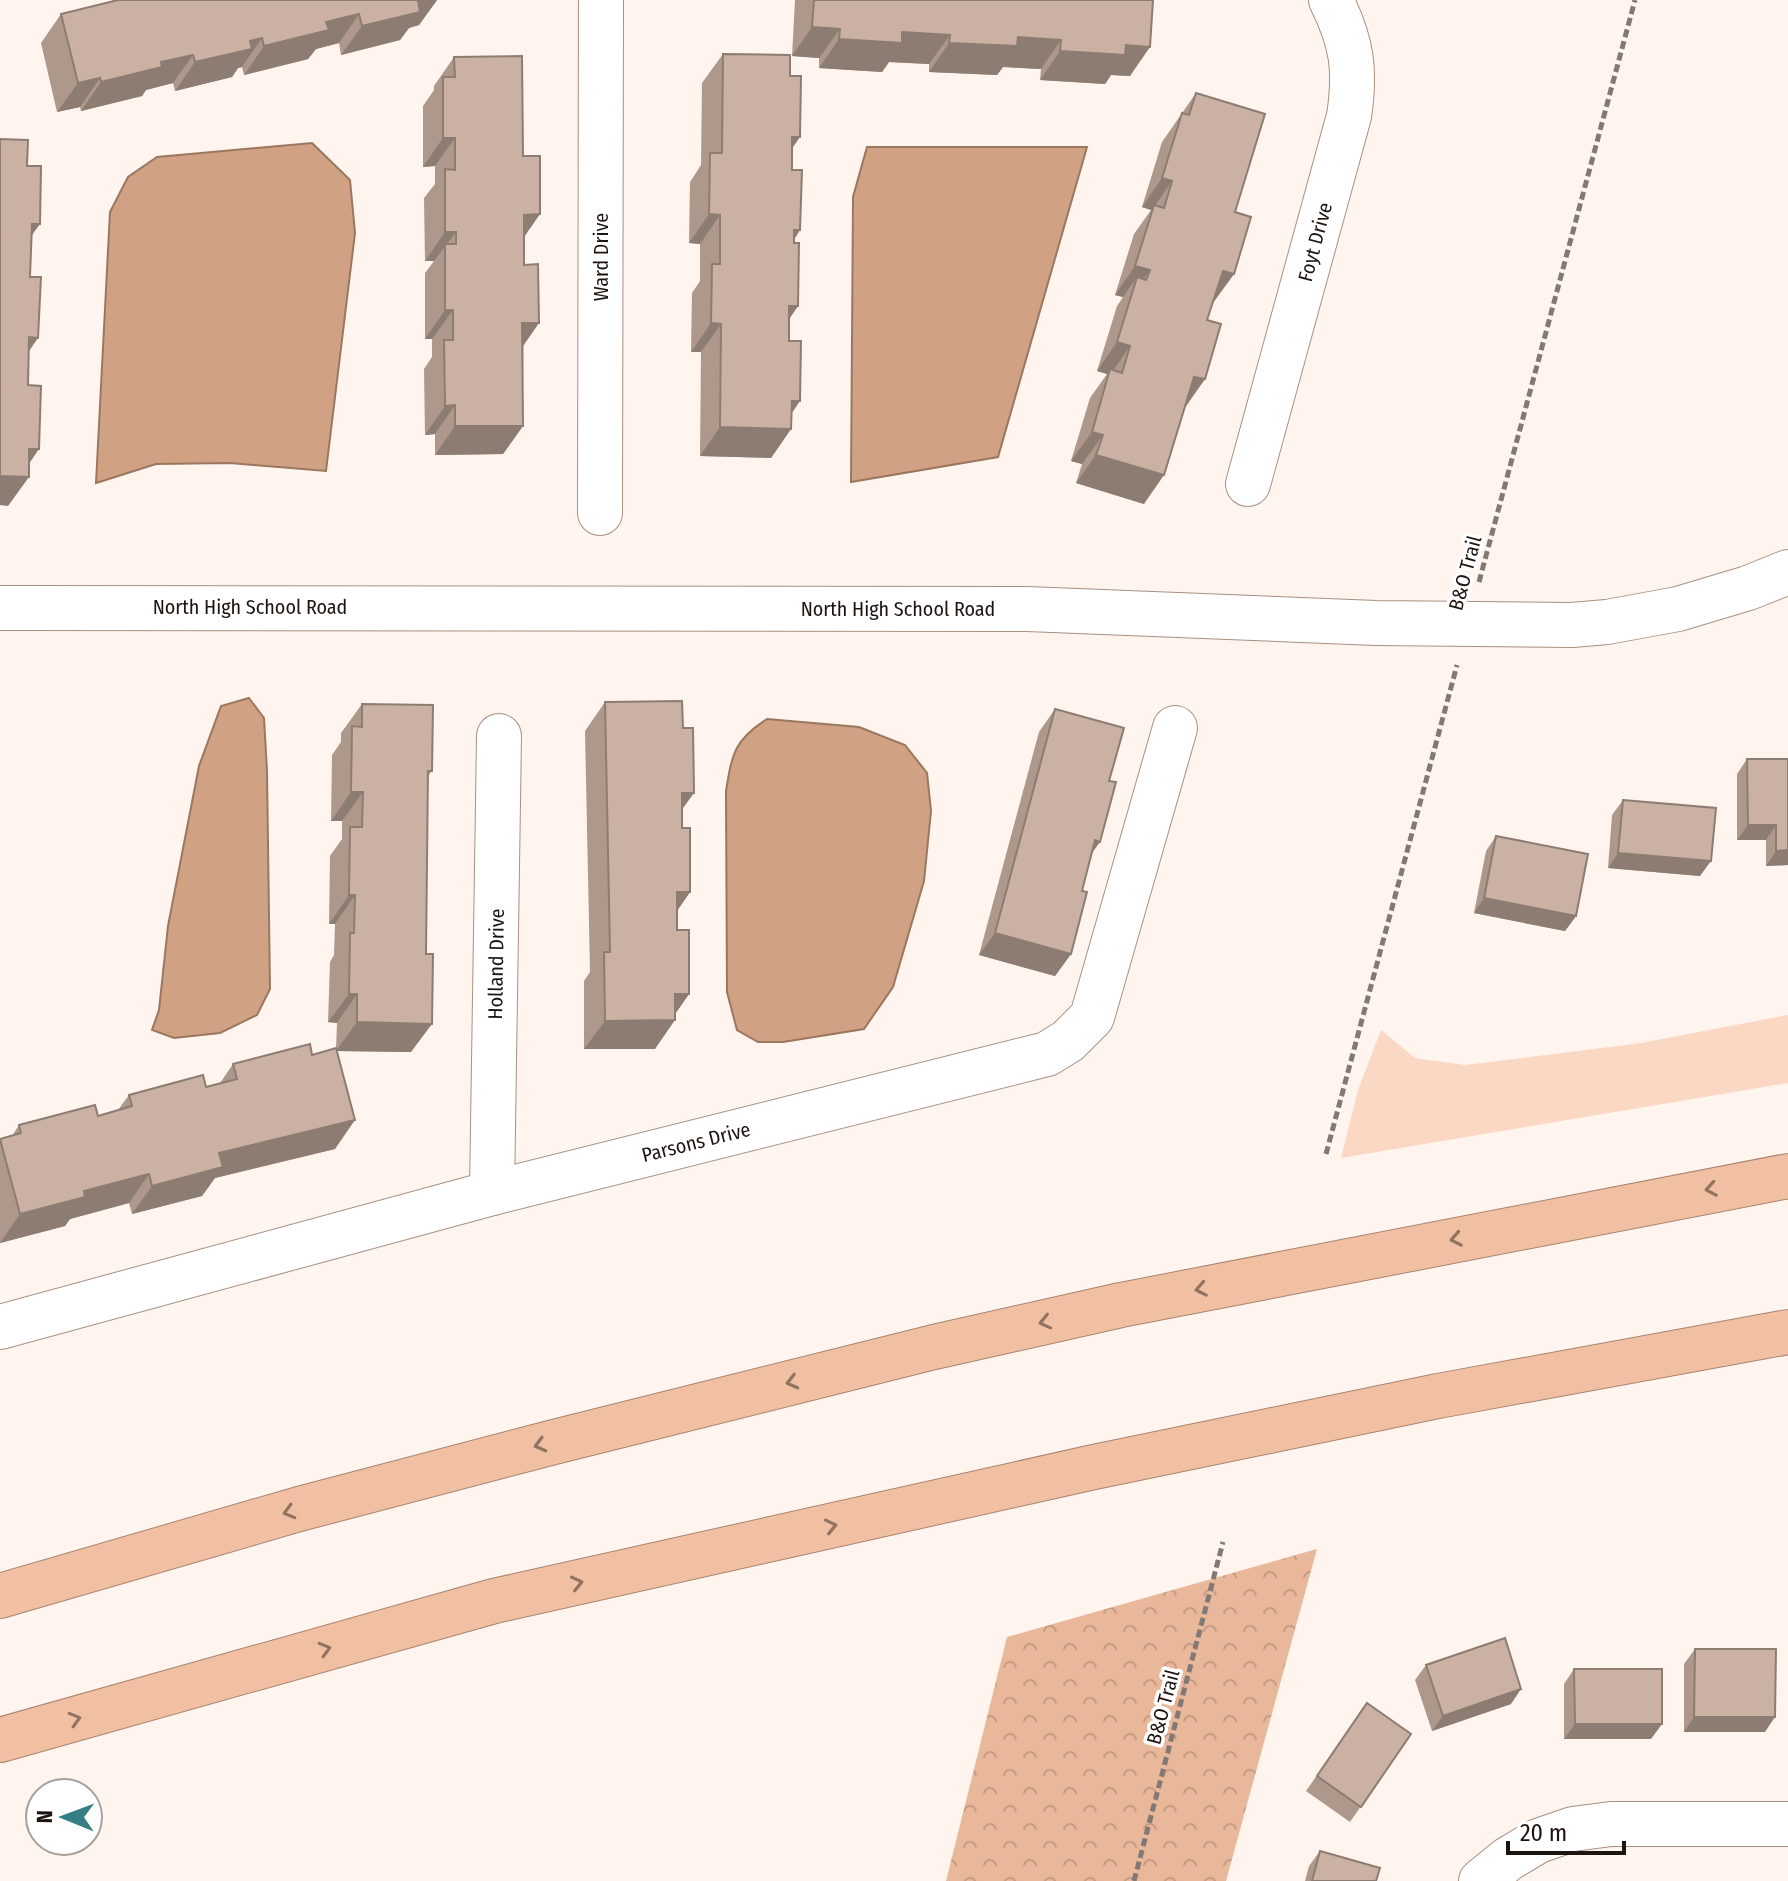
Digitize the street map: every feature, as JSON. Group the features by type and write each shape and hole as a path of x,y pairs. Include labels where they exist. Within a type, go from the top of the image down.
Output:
{"highway":[{"path":"0,1596 359,1493 934,1347 1121,1305 1788,1176"},
{"path":"0,1740 494,1601 1094,1467 1438,1396 1788,1332"}],"street":[{"name":"Ward Drive","path":"600,513 601,0"},
{"name":"Foyt Drive","path":"1248,484 1349,116 1353,60 1331,0"},
{"name":"North High School Road","path":"0,608 1027,609 1572,625 1678,609 1748,588 1788,572"},
{"name":"Parsons Drive","path":"0,1327 492,1193 1032,1059 1062,1046 1086,1024 1095,1010 1175,728"},
{"name":"Holland Drive","path":"492,1193 499,736"},
{"path":"1481,1881 1530,1845 1573,1829 1611,1824 1788,1824"}],"path":[{"name":"B&O Trail","path":"1326,1154 1635,0"},
{"name":"B&O Trail","path":"1134,1881 1223,1542"}],"shaded area":[{"path":"312,143 350,180 355,233 326,471 230,463 156,464 96,483 110,212 128,177 157,157"},
{"path":"867,147 1087,147 998,457 851,482 853,197"},
{"path":"249,698 264,718 270,989 257,1015 220,1033 174,1038 152,1030 159,1010 168,926 199,766 221,706"},
{"path":"767,719 859,727 905,745 927,773 931,811 924,881 893,987 864,1029 783,1042 758,1042 737,1030 727,992 726,791 736,749 748,734"},
{"path":"1788,1015 1788,1083 1341,1158 1358,1090 1381,1030 1415,1058 1465,1065 1641,1043"}],"green space":[{"path":"1317,1549 1226,1881 946,1881 1007,1637"}],"building":[{"path":"118,0 424,0 418,1 420,12 362,26 359,14 326,22 329,30 264,46 262,38 250,41 252,49 195,62 193,55 161,62 162,67 101,82 100,78 78,83 61,14"},
{"path":"814,0 1153,0 1150,47 1126,45 1125,55 1060,51 1061,40 1018,37 1017,46 949,43 950,35 902,32 902,43 839,39 840,29 812,27"},
{"path":"723,54 790,55 790,76 801,76 800,137 792,137 792,170 802,170 800,230 794,230 794,243 799,243 798,306 789,306 789,341 801,341 800,401 792,401 791,429 720,427 721,324 711,323 712,264 720,264 720,215 709,214 710,153 722,153"},
{"path":"522,56 523,156 540,156 540,214 524,215 524,265 538,264 539,323 522,323 523,426 455,426 455,405 445,406 444,340 453,340 453,310 445,310 445,244 456,244 456,232 445,232 445,169 455,170 455,138 443,138 443,77 455,77 454,57"},
{"path":"1196,93 1265,114 1235,212 1251,217 1234,274 1223,271 1207,320 1221,324 1205,379 1194,377 1164,475 1096,455 1103,435 1092,432 1110,369 1122,373 1130,346 1117,342 1137,277 1146,280 1150,270 1135,266 1154,205 1164,208 1172,181 1162,178 1182,113 1189,115"},
{"path":"0,139 28,140 27,166 41,166 40,224 32,224 30,277 41,277 38,338 29,337 28,385 41,386 39,449 29,449 29,477 0,476"},
{"path":"682,701 683,728 693,728 694,793 682,793 682,828 690,828 690,892 677,892 677,930 689,930 689,994 675,994 675,1020 605,1021 604,952 610,952 605,702"},
{"path":"362,704 433,705 432,771 428,771 426,954 433,954 432,1024 357,1022 357,994 349,994 350,933 354,933 355,895 349,895 350,827 362,827 363,792 351,792 352,726 362,727"},
{"path":"1055,709 1124,728 1109,781 1116,782 1100,842 1095,840 1082,891 1087,892 1071,954 995,933"},
{"path":"1747,759 1788,759 1788,850 1776,851 1776,825 1748,825"},
{"path":"1623,800 1716,808 1711,861 1618,853"},
{"path":"1496,836 1588,854 1576,916 1484,898"},
{"path":"310,1044 312,1055 336,1048 355,1120 219,1153 223,1167 152,1186 149,1174 84,1191 85,1197 20,1214 0,1139 21,1133 19,1125 95,1105 98,1116 132,1106 129,1095 203,1075 206,1087 237,1079 233,1064"},
{"path":"1505,1638 1521,1689 1443,1716 1426,1665"},
{"path":"1695,1649 1776,1649 1775,1717 1694,1717"},
{"path":"1574,1669 1662,1669 1662,1724 1575,1724"},
{"path":"1367,1703 1411,1734 1361,1807 1317,1776"},
{"path":"1320,1851 1380,1868 1376,1881 1312,1881"}]}
